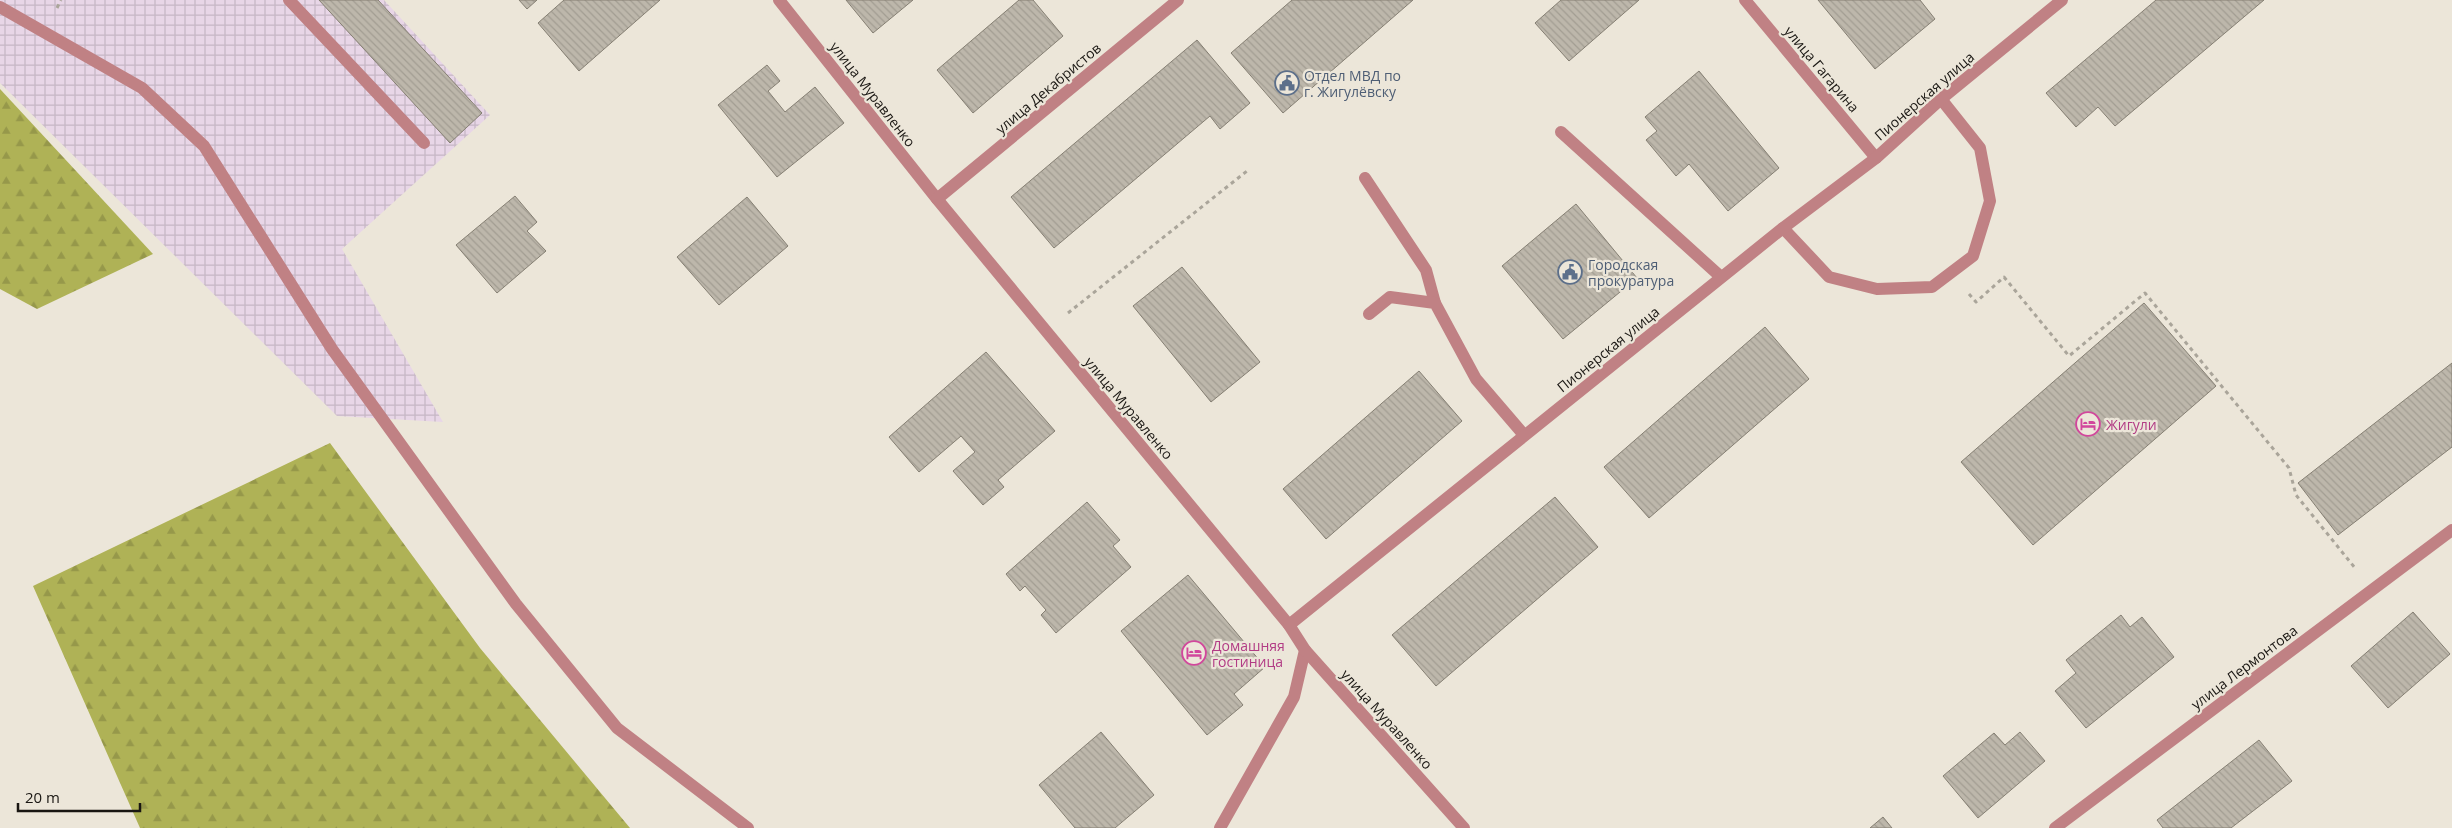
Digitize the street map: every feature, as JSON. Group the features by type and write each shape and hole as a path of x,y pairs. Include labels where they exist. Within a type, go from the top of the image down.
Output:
{"street":[{"path":"289,0 424,143"},
{"name":"улица Муравленко","path":"779,0 938,199 1289,625 1305,650 1464,828"},
{"name":"улица Декабристов","path":"938,199 1178,0"},
{"name":"улица Гагарина","path":"1745,0 1876,158"},
{"name":"Пионерская улица","path":"1289,625 1782,228 1876,158 1941,99 2062,0"},
{"path":"0,7 142,88 204,146 332,349 516,604 617,728 748,828"},
{"path":"1782,228 1829,277 1877,288 1932,287 1973,256 1990,201 1980,148 1941,99"},
{"path":"1561,132 1721,277"},
{"path":"1365,178 1426,270 1435,303 1476,379 1524,435"},
{"path":"1369,314 1390,297 1435,303"},
{"name":"улица Лермонтова","path":"2055,828 2452,530"},
{"path":"1220,828 1294,697 1305,650"}],"path":[{"path":"1046,331 1247,171"},
{"path":"1951,273 1976,302 2004,276 2069,356 2145,293 2289,468 2296,495 2372,590"}],"shaded area":[{"path":"0,0 384,0 490,115 342,249 443,422 337,416 0,83"}],"green space":[{"path":"0,89 153,254 37,309 0,289"},
{"path":"330,443 480,648 630,828 140,828 33,586"}],"building":[{"path":"319,0 378,0 482,113 450,143"},
{"path":"519,0 537,0 527,9"},
{"path":"564,0 660,0 579,71 538,23"},
{"path":"846,0 913,0 873,33"},
{"path":"1019,0 1033,0 1063,36 973,113 937,70"},
{"name":"Отдел МВД по г. Жигулёвску","path":"1292,0 1413,0 1283,113 1231,53"},
{"path":"1561,0 1639,0 1569,61 1535,23"},
{"path":"1818,0 1920,0 1935,19 1875,69"},
{"path":"2156,0 2264,0 2115,126 2098,107 2076,127 2046,93"},
{"path":"1197,40 1250,103 1220,129 1210,116 1054,248 1011,197"},
{"path":"767,65 780,81 768,91 785,112 815,87 844,123 777,177 718,105"},
{"path":"1699,71 1779,168 1728,211 1689,164 1676,176 1646,140 1657,131 1645,117"},
{"path":"515,196 537,222 527,231 546,251 497,293 456,245"},
{"path":"747,197 788,246 719,305 677,257"},
{"name":"Городская прокуратура","path":"1576,204 1637,278 1563,339 1502,266"},
{"path":"1182,267 1260,362 1211,402 1133,306"},
{"name":"Жигули","path":"2144,303 2216,386 2033,545 1961,462"},
{"path":"1765,327 1809,379 1649,518 1604,467"},
{"path":"986,352 1055,431 998,480 1004,487 983,505 953,471 975,452 961,436 919,472 889,437"},
{"path":"2452,363 2452,447 2338,535 2298,483"},
{"path":"1419,371 1462,421 1326,539 1283,489"},
{"path":"1555,497 1598,547 1436,686 1392,635"},
{"path":"1087,502 1120,540 1113,546 1131,567 1056,633 1041,615 1046,610 1025,586 1020,591 1006,574"},
{"path":"1188,575 1265,667 1234,694 1243,705 1207,735 1121,631"},
{"path":"2413,612 2450,654 2388,708 2351,666"},
{"path":"2121,615 2130,627 2142,617 2174,657 2086,728 2055,691 2076,673 2066,660"},
{"path":"1101,732 1154,795 1115,828 1075,828 1039,785"},
{"path":"2020,732 2045,761 1978,818 1943,776 1994,733 2005,745"},
{"path":"2259,740 2292,781 2231,828 2163,828 2157,820"},
{"path":"1883,817 1892,828 1870,828"}],"place":[{"name":"Отдел МВД по г. Жигулёвску","path":"1287,83"},
{"name":"Городская прокуратура","path":"1570,272"},
{"name":"Жигули","path":"2088,424"},
{"name":"Домашняя гостиница","path":"1194,653"}]}
